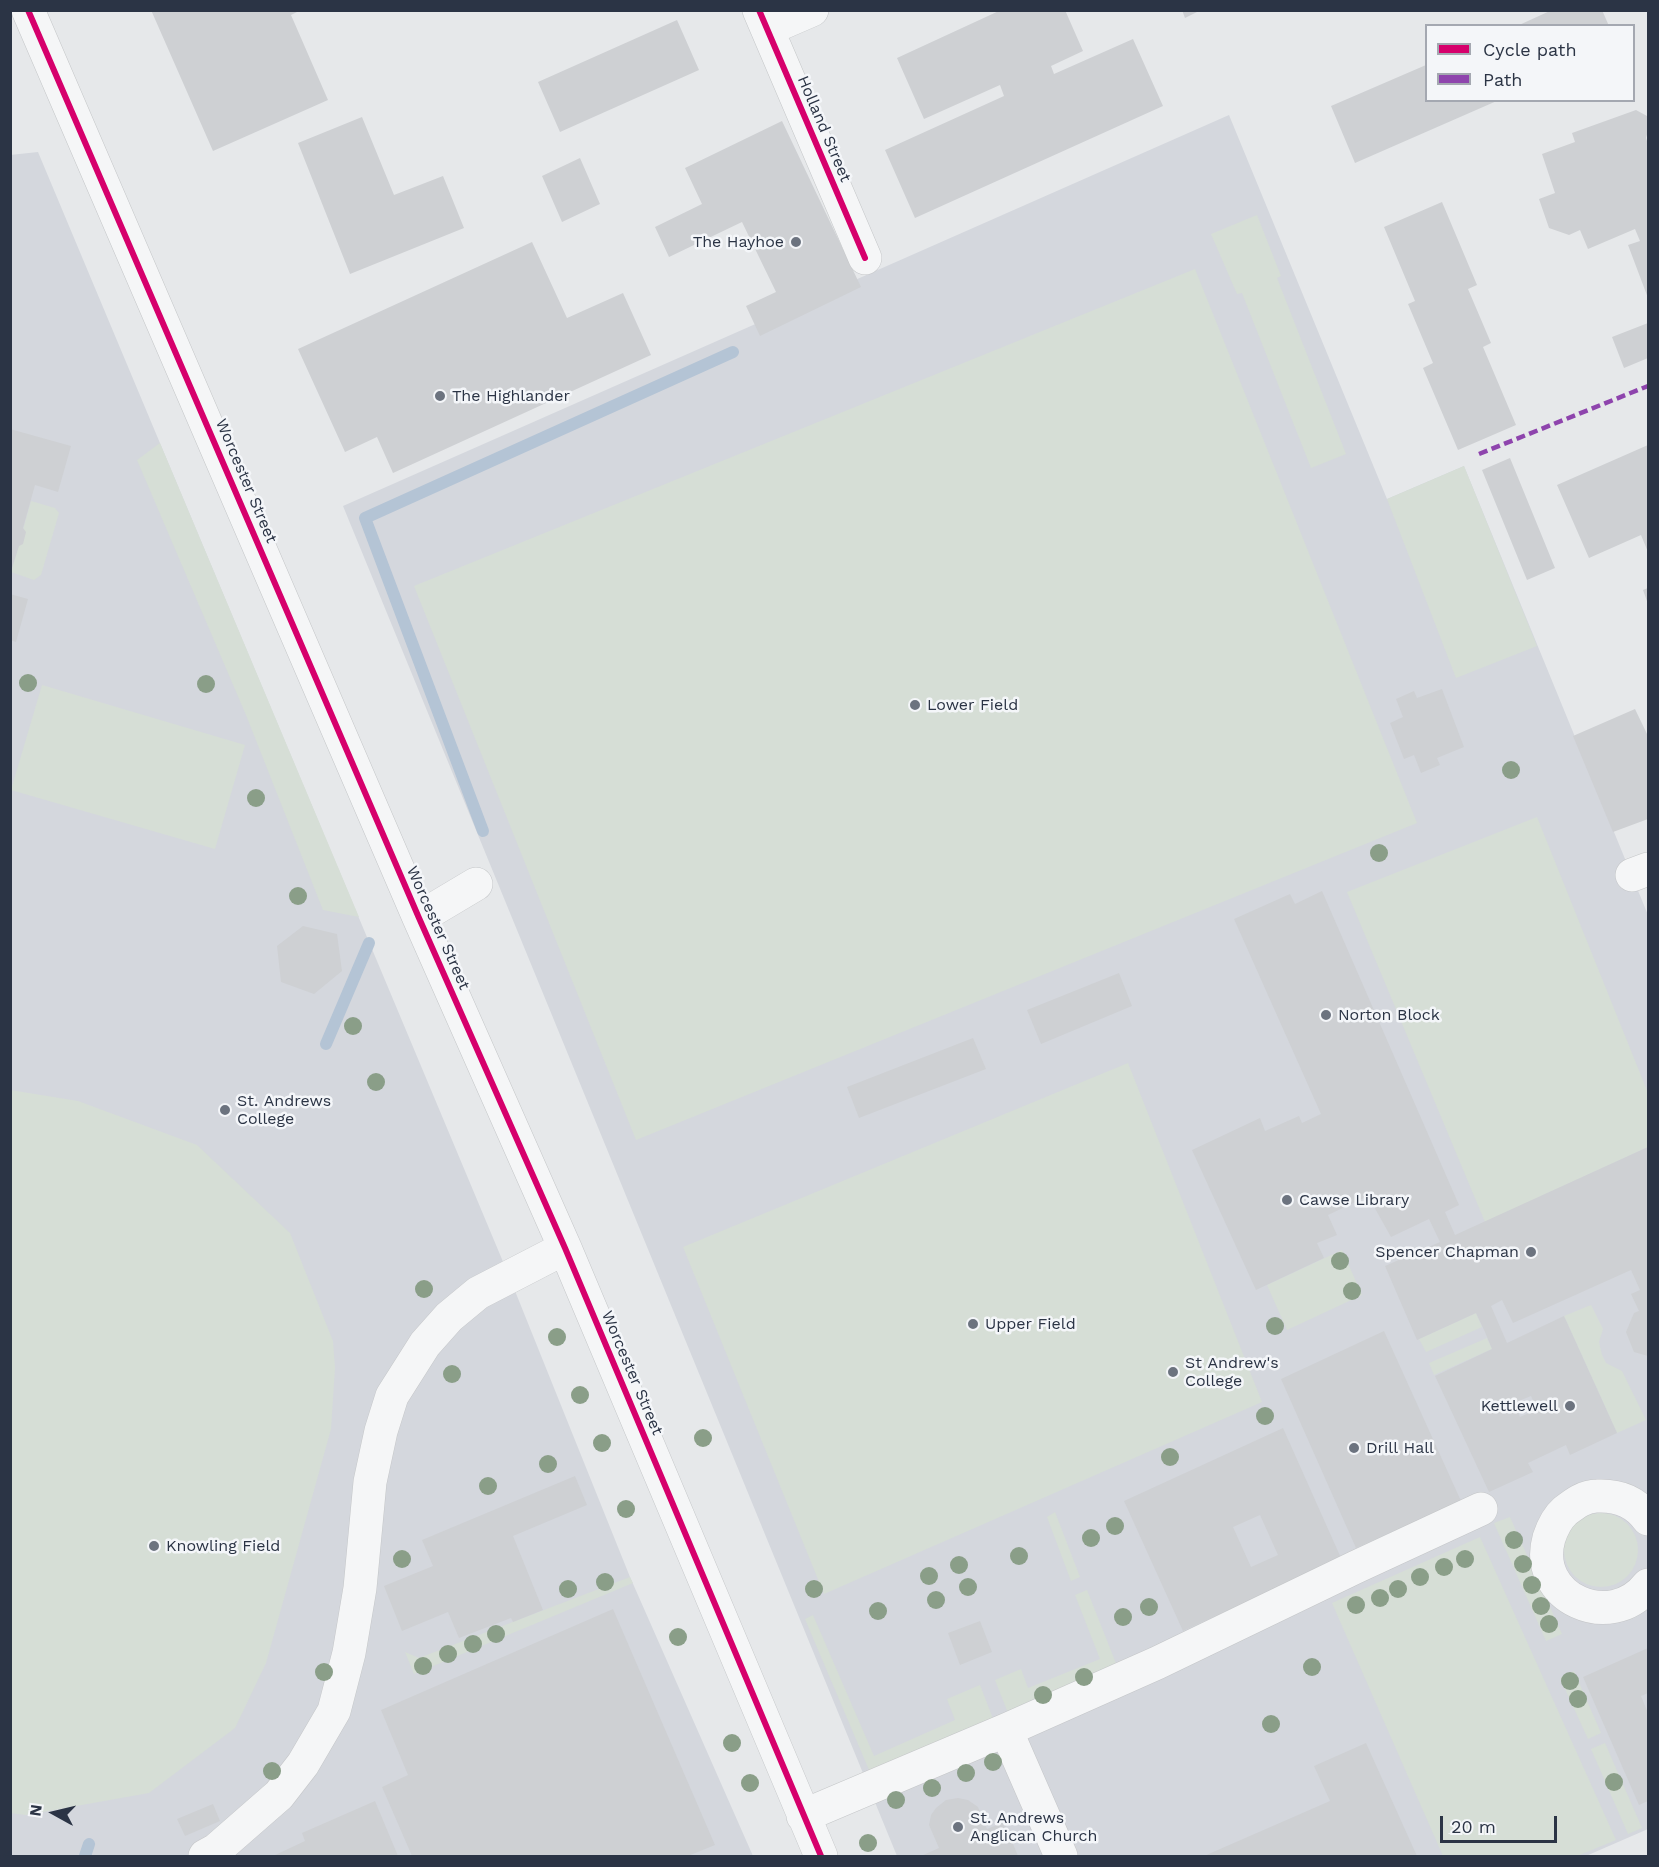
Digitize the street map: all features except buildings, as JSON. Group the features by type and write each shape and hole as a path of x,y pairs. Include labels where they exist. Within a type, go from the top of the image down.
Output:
{"street":[{"name":"Worcester Street","path":"28,10 419,918 565,1248 821,1857"},
{"path":"764,20 812,10"},
{"name":"Holland Street","path":"764,20 865,258"},
{"path":"419,918 476,884"},
{"path":"205,1857 279,1795 303,1764 334,1711 349,1653 360,1588 370,1482 381,1431 392,1396 425,1344 449,1317 478,1293 565,1248"},
{"path":"1648,1519 1643,1512 1628,1501 1611,1495 1593,1496 1575,1502 1561,1514 1551,1530 1547,1544 1550,1571 1564,1593 1584,1605 1609,1608 1622,1605 1642,1593 1648,1585"},
{"path":"803,1816 1157,1663 1481,1509"},
{"path":"1006,1730 1060,1857"}],"shaded area":[{"name":"St Andrew's College","path":"1229,115 1387,499 1464,466 1648,915 1648,1829 1586,1856 897,1856 343,506"},
{"name":"St. Andrews College","path":"38,152 509,1276 630,1577 753,1856 11,1856 10,155"},
{"path":"1257,215 1281,276 1277,278 1346,454 1311,468 1242,293 1237,294 1211,234"},
{"name":"Lower Field","path":"1195,269 1417,823 636,1140 414,586"},
{"path":"160,443 359,917 323,910 246,715 137,460"},
{"path":"1464,466 1537,646 1456,678 1387,499"},
{"path":"31,501 55,508 59,513 41,575 34,580 11,572"},
{"path":"42,685 245,745 215,849 11,790"},
{"path":"1537,817 1648,1093 1648,1147 1485,1222 1347,892"},
{"name":"Upper Field","path":"1128,1063 1262,1402 824,1594 683,1247"},
{"name":"Knowling Field","path":"10,1090 78,1101 197,1145 290,1233 333,1341 335,1368 331,1429 266,1663 235,1728 149,1793 26,1815 10,1813"},
{"path":"1342,1250 1362,1295 1287,1330 1267,1285"},
{"path":"1591,1305 1603,1329 1599,1342 1602,1355 1606,1363 1622,1371 1646,1420 1617,1433 1564,1316"},
{"path":"1476,1313 1482,1327 1426,1352 1419,1339"},
{"path":"1487,1338 1492,1349 1434,1375 1429,1363"},
{"path":"1055,1512 1080,1577 1071,1581 1047,1517"},
{"path":"1594,1513 1608,1513 1622,1519 1632,1529 1638,1543 1636,1564 1622,1581 1608,1587 1594,1587 1580,1581 1570,1571 1564,1557 1564,1543 1570,1529 1580,1519"},
{"path":"1510,1517 1562,1634 1546,1641 1494,1523"},
{"path":"1480,1537 1616,1840 1577,1856 1443,1856 1332,1603"},
{"path":"630,1577 633,1583 414,1674 405,1652 419,1658"},
{"path":"1087,1590 1119,1671 1010,1718 995,1680 1021,1669 1028,1688 1100,1659 1075,1595"},
{"path":"813,1615 874,1756 955,1720 947,1699 980,1685 995,1724 872,1777 805,1619"},
{"path":"1574,1671 1601,1733 1588,1739 1560,1678"},
{"path":"1605,1743 1642,1828 1628,1834 1591,1749"}],"waterway":[{"path":"483,831 365,518 733,352"},
{"path":"326,1044 369,943"},
{"path":"85,1856 89,1844"}],"marked path":[{"path":"1479,454 1648,386"}],"cycle path":[{"path":"28,10 419,918 565,1248 821,1856"},
{"path":"759,10 865,258"}],"place":[{"name":"The Hayhoe","path":"796,242"},
{"name":"The Highlander","path":"440,396"},
{"name":"Lower Field","path":"915,705"},
{"name":"Norton Block","path":"1326,1015"},
{"name":"St. Andrews College","path":"225,1110"},
{"name":"Cawse Library","path":"1287,1200"},
{"name":"Spencer Chapman","path":"1531,1252"},
{"name":"Upper Field","path":"973,1324"},
{"name":"St Andrew's College","path":"1173,1372"},
{"name":"Kettlewell","path":"1570,1406"},
{"name":"Drill Hall","path":"1354,1448"},
{"name":"Knowling Field","path":"154,1546"},
{"name":"St. Andrews Anglican Church","path":"958,1827"}]}
